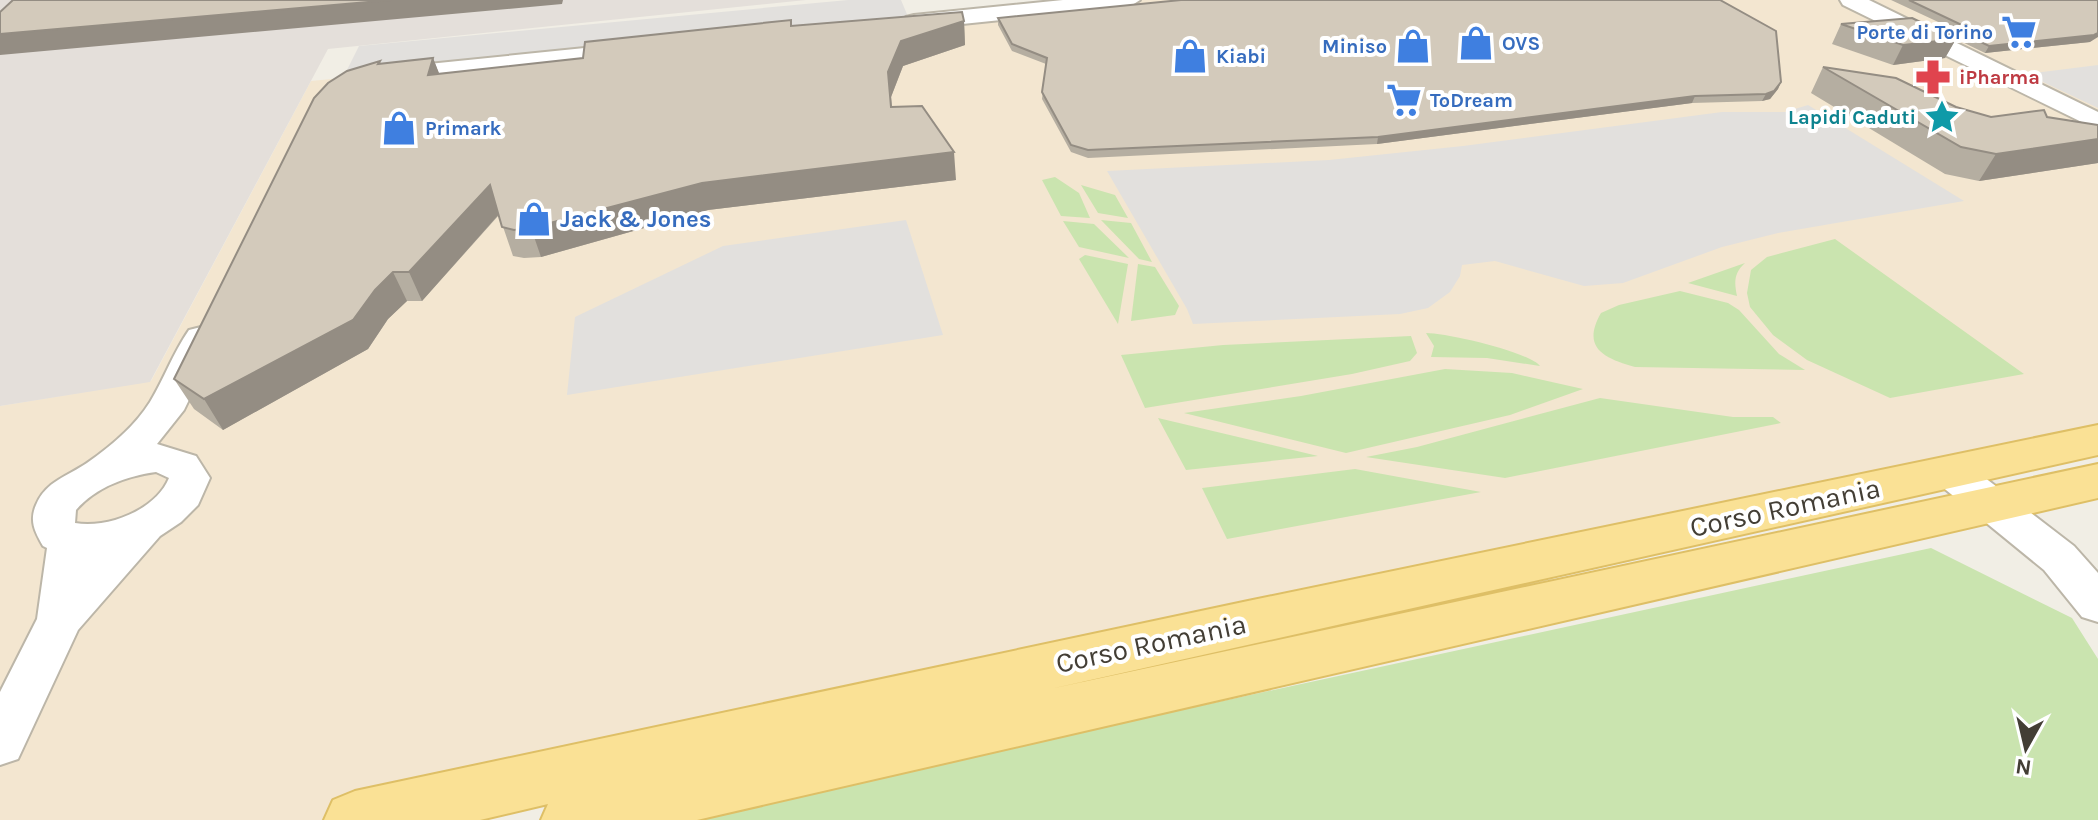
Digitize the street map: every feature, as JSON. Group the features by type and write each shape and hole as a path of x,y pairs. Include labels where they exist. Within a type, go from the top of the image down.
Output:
{"main road":[{"name":"Corso Romania","path":"572,820 1971,488 2098,440"},
{"name":"Corso Romania","path":"355,820 1971,488 2098,481"}],"street":[{"path":"888,25 934,10 1129,0"},
{"path":"1851,0 2098,122"},
{"path":"366,81 402,73 656,48"},
{"path":"144,526 105,540 70,540 58,535 53,527 53,516 69,492 102,472 137,443 165,410 212,316"},
{"path":"165,410 175,436 171,459"},
{"path":"0,743 60,619 144,526 176,504 190,481 188,471 171,459 139,459 102,472"},
{"path":"1971,488 2059,558 2098,604"},
{"path":"60,619 70,540"}],"shaded area":[{"path":"0,0 806,0 328,49 150,382 0,406"},
{"path":"848,0 901,0 909,19 345,74 359,46"},
{"path":"1130,0 2098,0 2098,440 351,820 0,820 0,406 151,381 311,81"},
{"path":"2098,65 2098,108 2026,74"},
{"path":"1808,105 1964,201 1778,233 1722,247 1623,283 1584,286 1495,261 1462,265 1460,276 1450,292 1428,308 1400,314 1193,324 1107,171 1329,160 1722,112 1785,112"},
{"path":"906,220 943,335 567,395 575,317 723,246"}],"green space":[{"path":"1055,177 1079,193 1090,218 1061,216 1042,180"},
{"path":"1081,185 1115,195 1128,218 1098,213"},
{"path":"1101,220 1131,223 1152,262 1139,259"},
{"path":"1063,221 1094,224 1129,258 1079,247"},
{"path":"1835,239 2024,374 1890,398 1807,360 1773,335 1750,307 1747,293 1751,270 1767,257"},
{"path":"1085,255 1128,264 1118,324 1079,259"},
{"path":"1745,263 1736,278 1737,296 1688,283"},
{"path":"1138,264 1155,267 1179,306 1175,315 1131,321"},
{"path":"1680,291 1728,303 1739,310 1779,354 1805,370 1635,367 1614,360 1599,350 1594,335 1601,313 1619,305"},
{"path":"1426,333 1505,349 1540,366 1487,358 1431,357 1434,346"},
{"path":"1411,336 1417,353 1410,361 1352,374 1145,408 1121,355 1223,345"},
{"path":"1445,369 1512,373 1583,389 1510,415 1346,453 1184,413 1301,396"},
{"path":"1600,398 1733,417 1773,417 1781,423 1505,478 1366,457 1417,447"},
{"path":"1158,418 1318,456 1186,470"},
{"path":"1355,469 1481,492 1227,539 1202,488"},
{"path":"1931,548 2072,618 2098,659 2098,820 672,820"}],"building":[{"path":"13,0 391,0 0,34 0,12"},
{"path":"1181,0 1720,0 1776,31 1781,82 1774,91 1766,94 1695,96 1378,137 1088,150 1071,145 1042,92 1047,58 1012,44 998,18"},
{"name":"Porte di Torino","path":"1909,0 2098,0 2098,33 1989,46 1949,27 1964,26"},
{"path":"962,12 964,21 901,41 888,72 891,107 922,106 954,152 702,183 514,230 502,227 490,185 409,272 393,272 353,320 204,399 174,379 314,98 328,83 347,71 380,61 378,64 433,58 428,75 583,58 585,42 791,20 791,26"},
{"path":"1912,18 1956,39 1903,45 1841,24"},
{"path":"1823,67 1896,78 1956,107 1991,117 2044,110 2047,117 2098,125 2098,139 1996,154 1961,147"}],"place":[{"name":"Porte di Torino","path":"2019,32"},
{"name":"OVS","path":"1476,43"},
{"name":"Miniso","path":"1413,46"},
{"name":"Kiabi","path":"1190,56"},
{"name":"iPharma","path":"1933,77"},
{"name":"ToDream","path":"1404,100"},
{"name":"Lapidi Caduti","path":"1942,117"},
{"name":"Primark","path":"399,128"},
{"name":"Jack & Jones","path":"534,219"}]}
